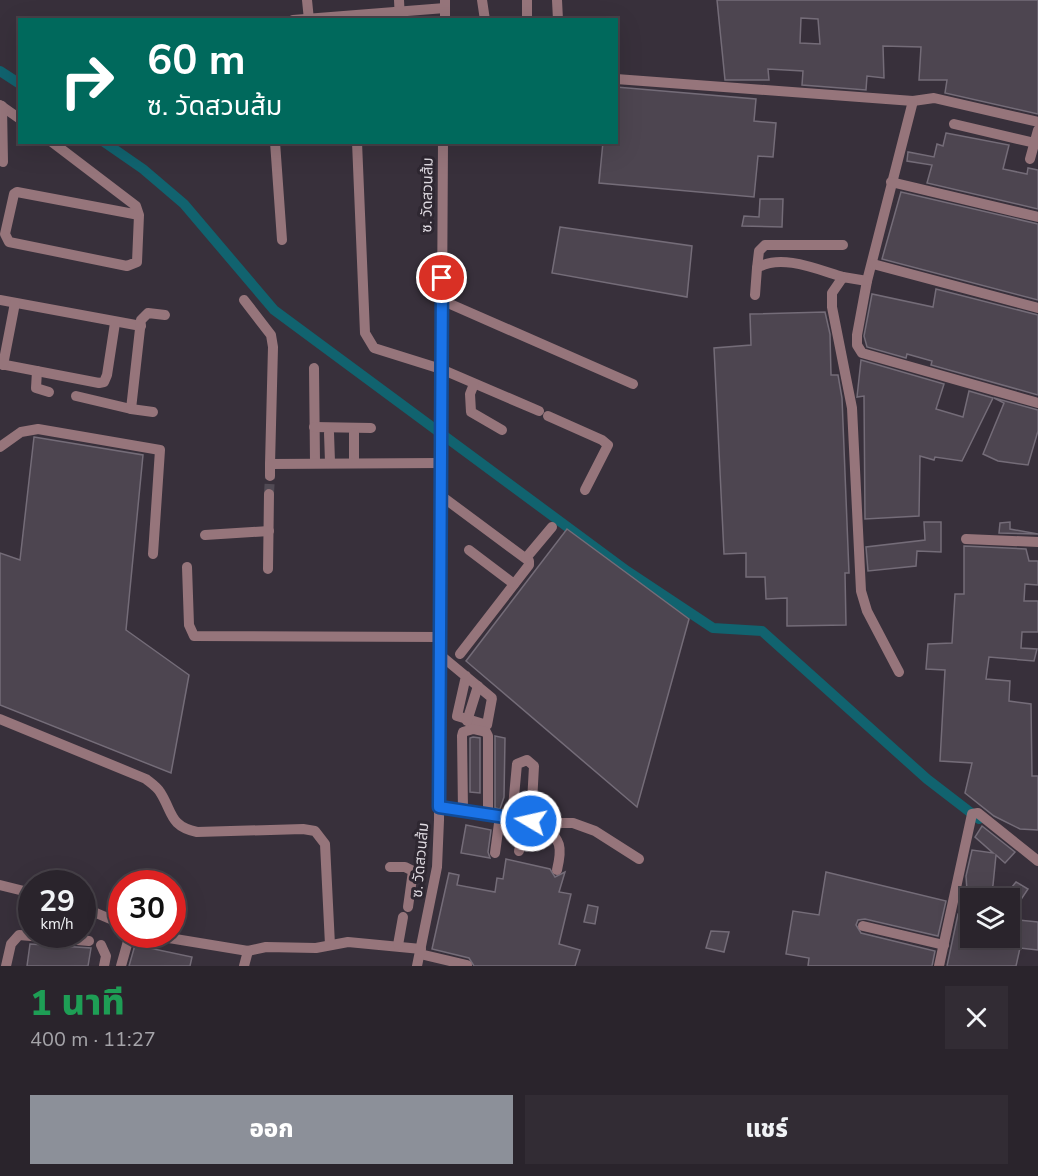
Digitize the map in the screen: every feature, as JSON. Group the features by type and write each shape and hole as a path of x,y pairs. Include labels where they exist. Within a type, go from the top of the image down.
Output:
{"street":[{"path":"307,0 309,18"},
{"path":"399,0 400,16"},
{"path":"482,0 485,18"},
{"path":"526,18 527,0"},
{"path":"557,0 558,18"},
{"path":"339,18 400,16 445,9"},
{"path":"618,79 913,100 934,98 1038,122"},
{"path":"913,100 867,281 857,345 862,353 1038,403"},
{"path":"1,105 18,118"},
{"path":"1,105 3,162"},
{"path":"954,124 1035,142"},
{"path":"1030,159 1038,130"},
{"path":"55,144 132,201 139,215 137,262 132,265 9,242 5,238 14,194 17,192 139,215"},
{"path":"275,144 282,240"},
{"path":"357,144 366,336 374,348 441,369 602,440 608,445 585,490"},
{"name":"ซ. วัดสวนส้ม","path":"417,966 437,867 439,807 443,144"},
{"path":"891,182 1038,217"},
{"path":"755,295 759,252 765,245 843,245"},
{"path":"757,268 775,262 793,264 867,281"},
{"path":"873,264 1038,308"},
{"path":"843,277 832,293 832,307 852,408 860,580 867,611 899,672"},
{"path":"0,300 141,326"},
{"path":"244,300 271,335 273,347 270,470 315,462 440,464"},
{"path":"441,300 633,384"},
{"path":"15,303 2,364 99,383 104,382 115,323"},
{"path":"131,409 144,315 152,313 165,315"},
{"path":"314,368 315,462"},
{"path":"37,371 36,388 49,392"},
{"path":"474,384 470,394 471,412 502,430"},
{"path":"76,396 153,412"},
{"path":"314,427 371,428"},
{"path":"0,447 21,432 38,429 160,450 153,554"},
{"path":"329,433 330,462"},
{"path":"354,433 354,462"},
{"path":"268,569 269,494"},
{"path":"440,495 526,558 529,565 460,654"},
{"path":"526,558 552,527"},
{"path":"205,536 268,531"},
{"path":"966,539 1038,542"},
{"path":"469,550 514,584"},
{"path":"188,567 189,632 194,636 440,637"},
{"path":"439,654 466,676 478,686 494,700 489,723 482,725 457,716 466,676"},
{"path":"467,721 478,686"},
{"path":"0,720 146,779 159,790 171,814 184,829 197,832 303,829 315,831 325,844 330,945"},
{"path":"463,810 462,736 463,732 473,729 486,732 488,736 488,814"},
{"path":"495,853 506,817 517,764 520,760 527,760 534,766 528,820 519,851"},
{"path":"439,807 544,823 573,823 595,831 639,859"},
{"path":"939,966 972,814 978,813 1038,861"},
{"path":"544,823 559,841 561,849 557,870"},
{"path":"390,867 405,867 413,871 398,945"},
{"path":"0,885 18,890"},
{"path":"863,926 944,945"},
{"path":"6,966 11,944 18,936"},
{"path":"186,941 248,951 266,946 316,948 348,942 398,945 467,965"},
{"path":"101,945 106,956 104,966"},
{"path":"121,966 126,948"},
{"path":"244,966 248,951"}],"building":[{"path":"717,0 1038,0 1038,114 945,93 947,80 919,80 921,47 883,46 884,78 867,76 866,90 802,85 803,71 768,69 769,80 725,80","holes":["801,18 818,19 820,44 800,43"]},
{"path":"618,87 756,99 754,121 776,123 773,157 758,156 754,197 599,183 603,144 618,144"},
{"path":"946,133 1009,145 1003,169 1027,174 1028,168 1038,170 1038,209 927,183 932,165 907,161 908,152 934,157 937,144 943,146"},
{"path":"901,192 1038,224 1038,300 882,259"},
{"path":"760,199 783,199 782,227 742,226 744,216 759,217"},
{"path":"560,227 692,246 687,297 552,273"},
{"path":"936,289 1038,315 1038,395 931,365 932,361 907,354 906,358 867,347 864,336 872,294 933,307"},
{"path":"825,312 830,334 831,375 838,375 842,398 849,573 845,573 846,625 787,626 787,598 766,599 765,577 746,577 746,553 724,554 714,348 751,345 750,314"},
{"path":"861,360 944,384 936,409 963,417 969,391 993,398 962,461 935,457 934,460 920,456 919,516 865,519 864,396 857,397"},
{"path":"994,398 1038,410 1038,431 1028,465 998,461 983,454 1004,403"},
{"path":"34,437 143,455 126,630 189,675 171,773 0,705 0,553 20,560"},
{"path":"924,522 941,522 941,552 917,551 916,566 868,571 866,547 925,540"},
{"path":"1010,522 1010,529 1038,534 999,533 1000,523"},
{"path":"567,529 689,619 637,807 466,661"},
{"path":"964,546 1026,549 1029,561 1038,561 1038,585 1025,584 1024,601 1038,601 1038,632 1022,632 1021,648 1037,649 1034,661 989,657 986,679 1010,681 1009,701 1031,704 1032,776 1038,776 1038,830 1020,829 994,816 965,793 972,763 940,761 945,670 926,669 928,644 952,643 955,594 964,594"},
{"path":"495,736 505,738 504,797 500,809 495,808"},
{"path":"470,738 480,738 480,793 470,792"},
{"path":"466,825 491,830 488,852 490,858 461,853"},
{"path":"982,826 1015,852 1005,863 996,855 992,888 967,888 966,876 972,850 993,853 975,837"},
{"path":"506,859 550,869 555,877 565,872 559,892 571,894 559,944 580,950 575,966 474,966 469,958 432,949 449,873 459,875 457,885 495,892 497,878 503,879"},
{"path":"826,872 946,901 938,936 865,919 858,920 856,925 861,933 935,951 932,966 808,966 809,958 786,954 793,911 819,915"},
{"path":"1016,882 1028,889 1020,901 1020,888 1011,888"},
{"path":"588,905 598,907 595,924 584,922"},
{"path":"958,914 960,914 960,948 1020,948 1016,966 947,966"},
{"path":"1020,920 1038,922 1038,950 1020,948"},
{"path":"711,931 729,932 724,952 706,948"},
{"path":"29,948 91,948 88,966 27,966"},
{"path":"134,948 149,948 192,957 190,966 129,966"}],"waterway":[{"path":"0,71 18,83"},
{"path":"107,144 143,169 184,204 274,310 627,571 713,628 762,631 927,779 979,819"}],"tunnel":[{"path":"269,494 270,476"}],"route":[{"path":"442,278 439,807 531,821"}]}
